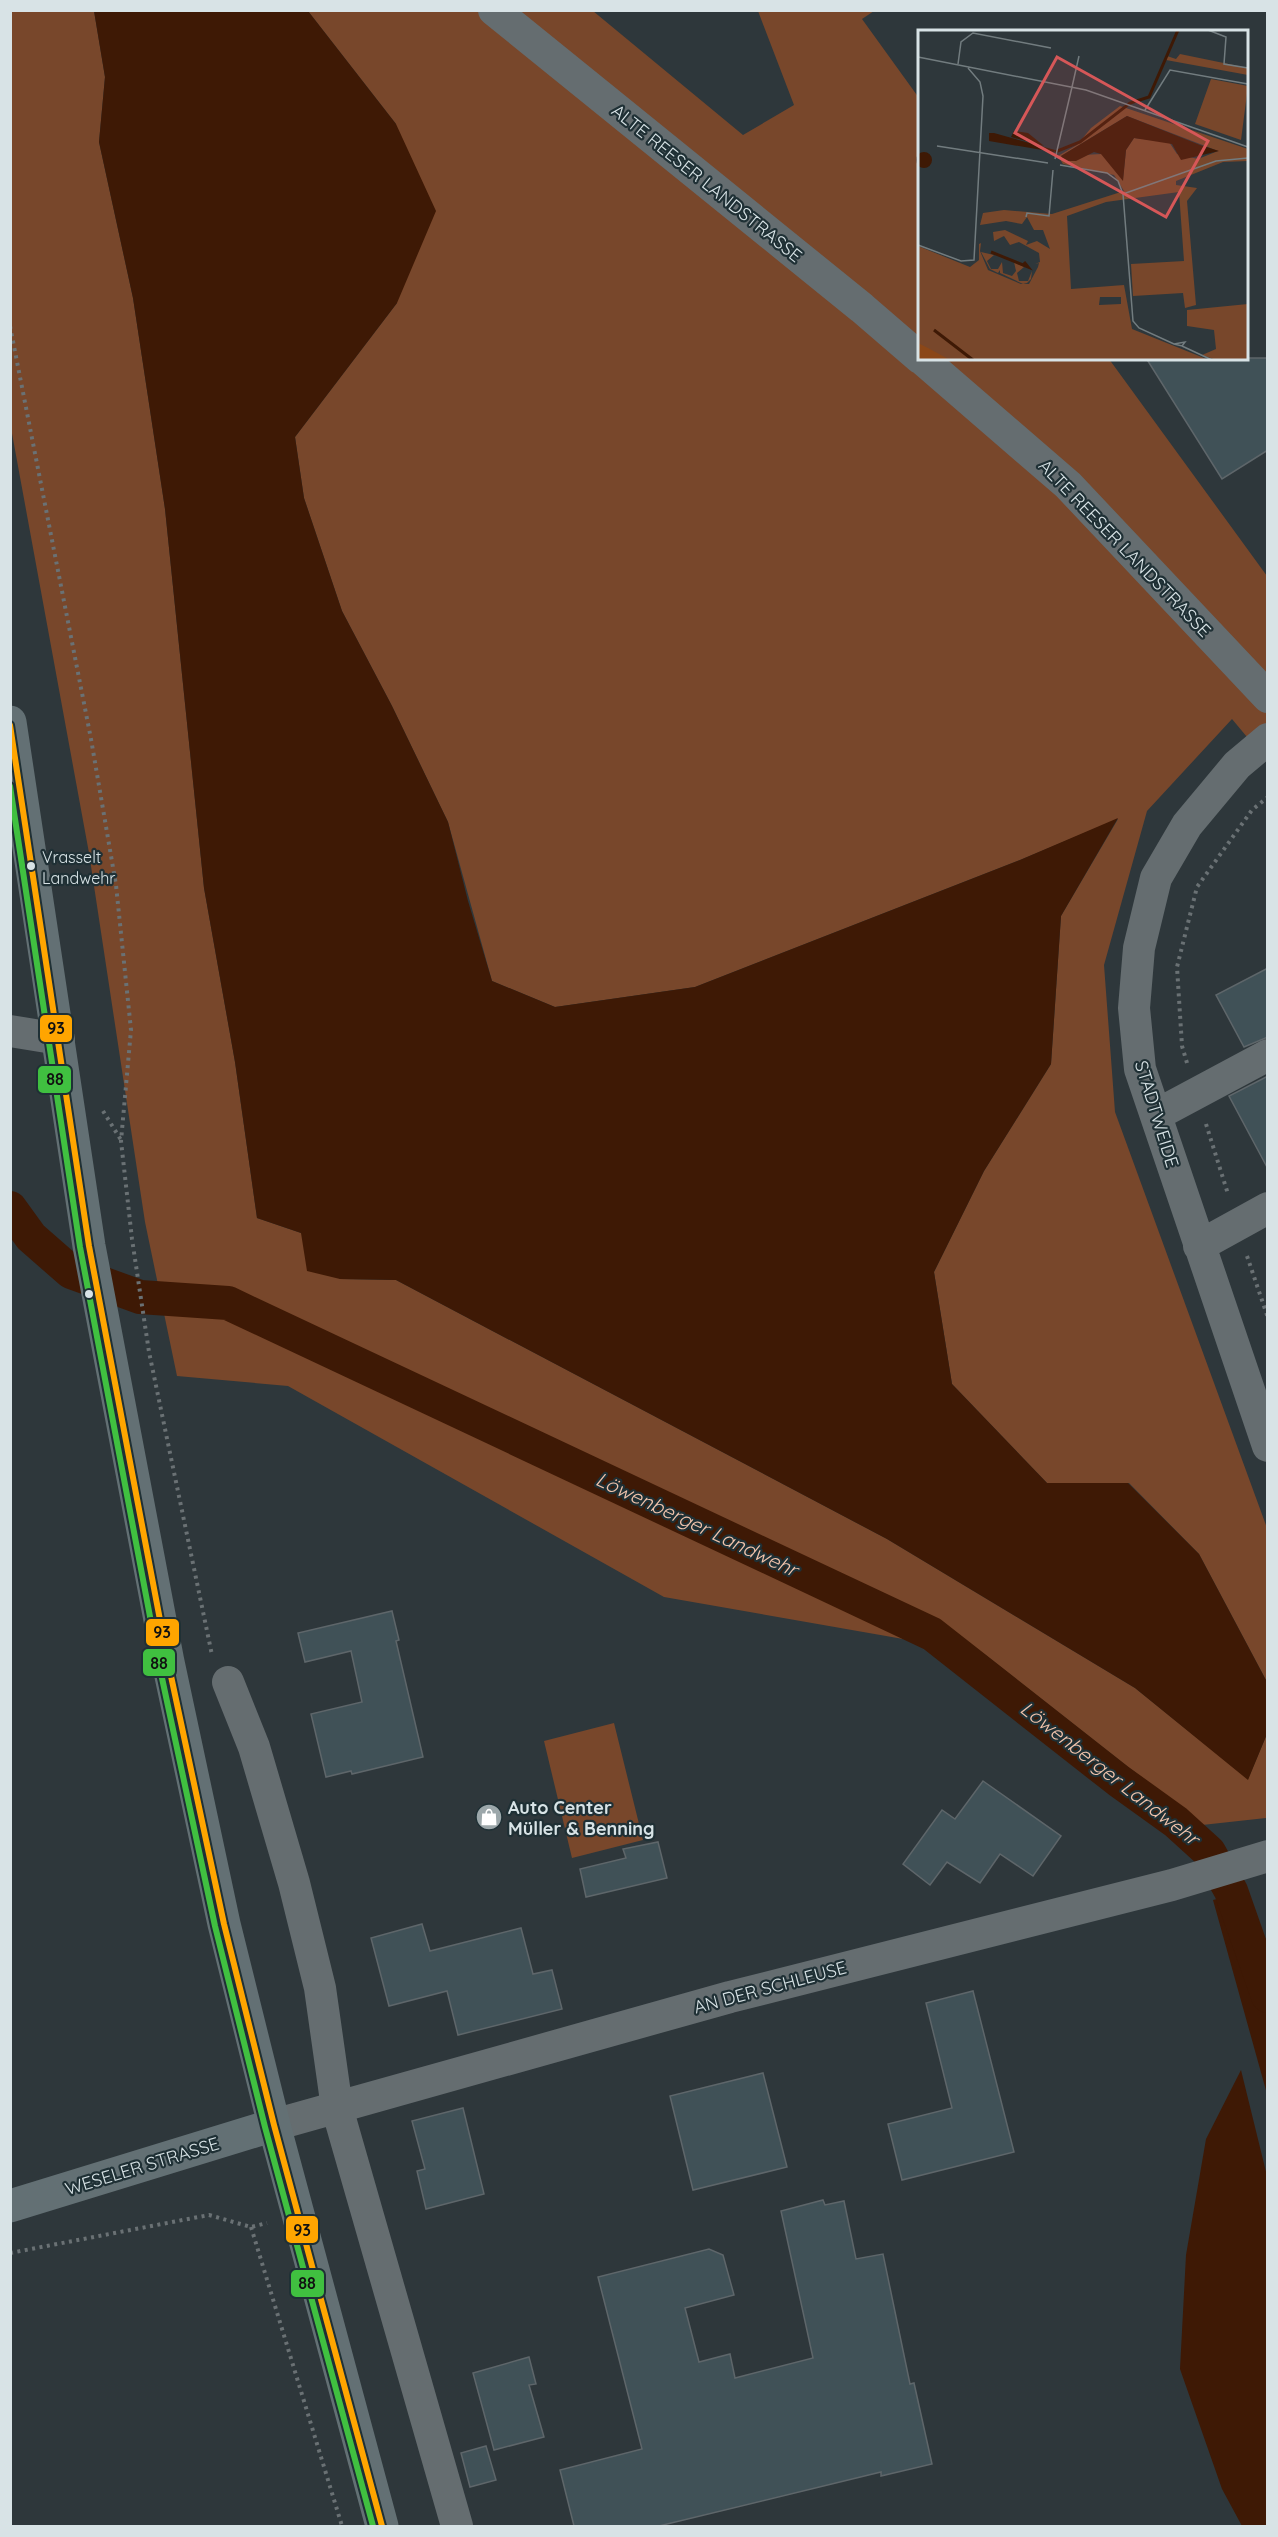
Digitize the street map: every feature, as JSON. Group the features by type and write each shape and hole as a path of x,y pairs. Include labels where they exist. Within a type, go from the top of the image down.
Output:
{"main road":[{"path":"10,722 101,1318 173,1685 224,1924 274,2125 382,2526"},
{"name":"WESELER STRASSE","path":"10,2206 274,2125"}],"street":[{"name":"ALTE REESER LANDSTRASSE","path":"494,10 862,308 918,356"},
{"name":"ALTE REESER LANDSTRASSE","path":"922,360 1068,485 1268,697"},
{"name":"STADTWEIDE","path":"1268,739 1237,765 1187,825 1156,879 1139,948 1134,1008 1140,1069 1268,1446"},
{"path":"10,1031 59,1039"},
{"path":"1156,1115 1268,1055"},
{"path":"1199,1246 1268,1208"},
{"path":"228,1682 254,1747 294,1883 320,1988 337,2108 457,2526"},
{"name":"AN DER SCHLEUSE","path":"274,2125 730,1997 1173,1885 1260,1858"}],"path":[{"path":"10,326 91,739 116,885 130,1030 121,1141 132,1239 149,1352"},
{"path":"10,2253 209,2215 251,2227 342,2526"}],"shaded area":[{"path":"10,11 94,11 105,77 99,142 133,298 165,509 204,888 235,1062 257,1218 301,1233 340,1279 396,1280 887,1539 1135,1688 1248,1779 1267,1734 1266,1818 1202,1825 983,1653 664,1597 288,1386 177,1376 145,1222 89,853 11,428"},
{"path":"94,11 308,11 396,124 436,211 397,303 295,437 304,498 342,611 392,706 448,822 492,981 555,1007 695,987 1020,860 1118,818 1061,916 1051,1064 984,1171 934,1272 952,1384 1047,1483 1128,1483 1199,1554 1267,1682 1267,1734 1248,1780 1135,1688 887,1539 396,1280 340,1279 307,1271 301,1233 257,1218 235,1062 204,888 165,509 133,298 99,142 105,77"},
{"path":"308,11 593,11 743,135 794,105 758,11 874,11 862,19 918,97 918,360 1110,360 1267,576 1267,761 1232,719 1147,811 1104,965 1115,1112 1267,1528 1267,1682 1199,1554 1129,1483 1047,1483 952,1384 934,1272 984,1171 1051,1064 1061,916 1118,819 1020,860 695,987 555,1007 492,981 448,822 392,706 342,611 304,498 295,437 397,303 396,124"},
{"path":"614,1723 643,1840 572,1858 544,1741"},
{"path":"1245,1892 1267,1942 1267,2094 1213,1900"},
{"path":"1241,2070 1268,2180 1267,2526 1242,2526 1222,2489 1180,2369 1186,2255 1206,2139"}],"building":[{"path":"1268,358 1268,450 1222,479 1147,360"},
{"path":"1268,968 1268,1037 1244,1047 1216,995"},
{"path":"1268,1076 1268,1169 1229,1096"},
{"path":"392,1611 399,1640 396,1641 423,1757 352,1774 351,1771 326,1777 311,1714 362,1702 351,1651 305,1662 298,1633"},
{"path":"983,1781 1061,1836 1033,1876 1000,1854 980,1883 947,1862 930,1885 903,1864 942,1810 955,1819"},
{"path":"658,1842 667,1878 586,1897 580,1869 626,1858 623,1849"},
{"path":"422,1924 430,1951 521,1928 533,1974 552,1970 562,2009 458,2035 447,1991 389,2006 371,1938"},
{"path":"973,1991 1014,2152 902,2180 888,2124 952,2108 926,2003"},
{"path":"763,2073 787,2167 693,2190 670,2096"},
{"path":"463,2108 484,2194 426,2209 417,2171 425,2169 412,2121"},
{"path":"823,2200 825,2205 844,2201 856,2259 883,2254 910,2384 914,2383 932,2464 881,2476 881,2472 659,2526 574,2526 560,2470 642,2449 598,2277 709,2249 723,2255 734,2295 685,2308 699,2362 730,2354 735,2378 813,2358 781,2211"},
{"path":"529,2357 536,2384 529,2385 544,2437 494,2450 473,2373"},
{"path":"486,2446 496,2480 470,2487 461,2453"}],"waterway":[{"name":"Löwenberger Landwehr","path":"10,1208 31,1237 71,1272 140,1297 228,1303 932,1634 1119,1781 1176,1822 1209,1852 1231,1891 1268,1996"}],"transit line":[{"name":"93","path":"10,725 89,1246 168,1662 224,1924 274,2125 382,2526"},
{"name":"88","path":"10,786 80,1247 159,1664 215,1926 265,2127 373,2526"}],"place":[{"name":"Vrasselt Landwehr","path":"31,866"},
{"name":"Auto Center Müller & Benning","path":"489,1817"}]}
